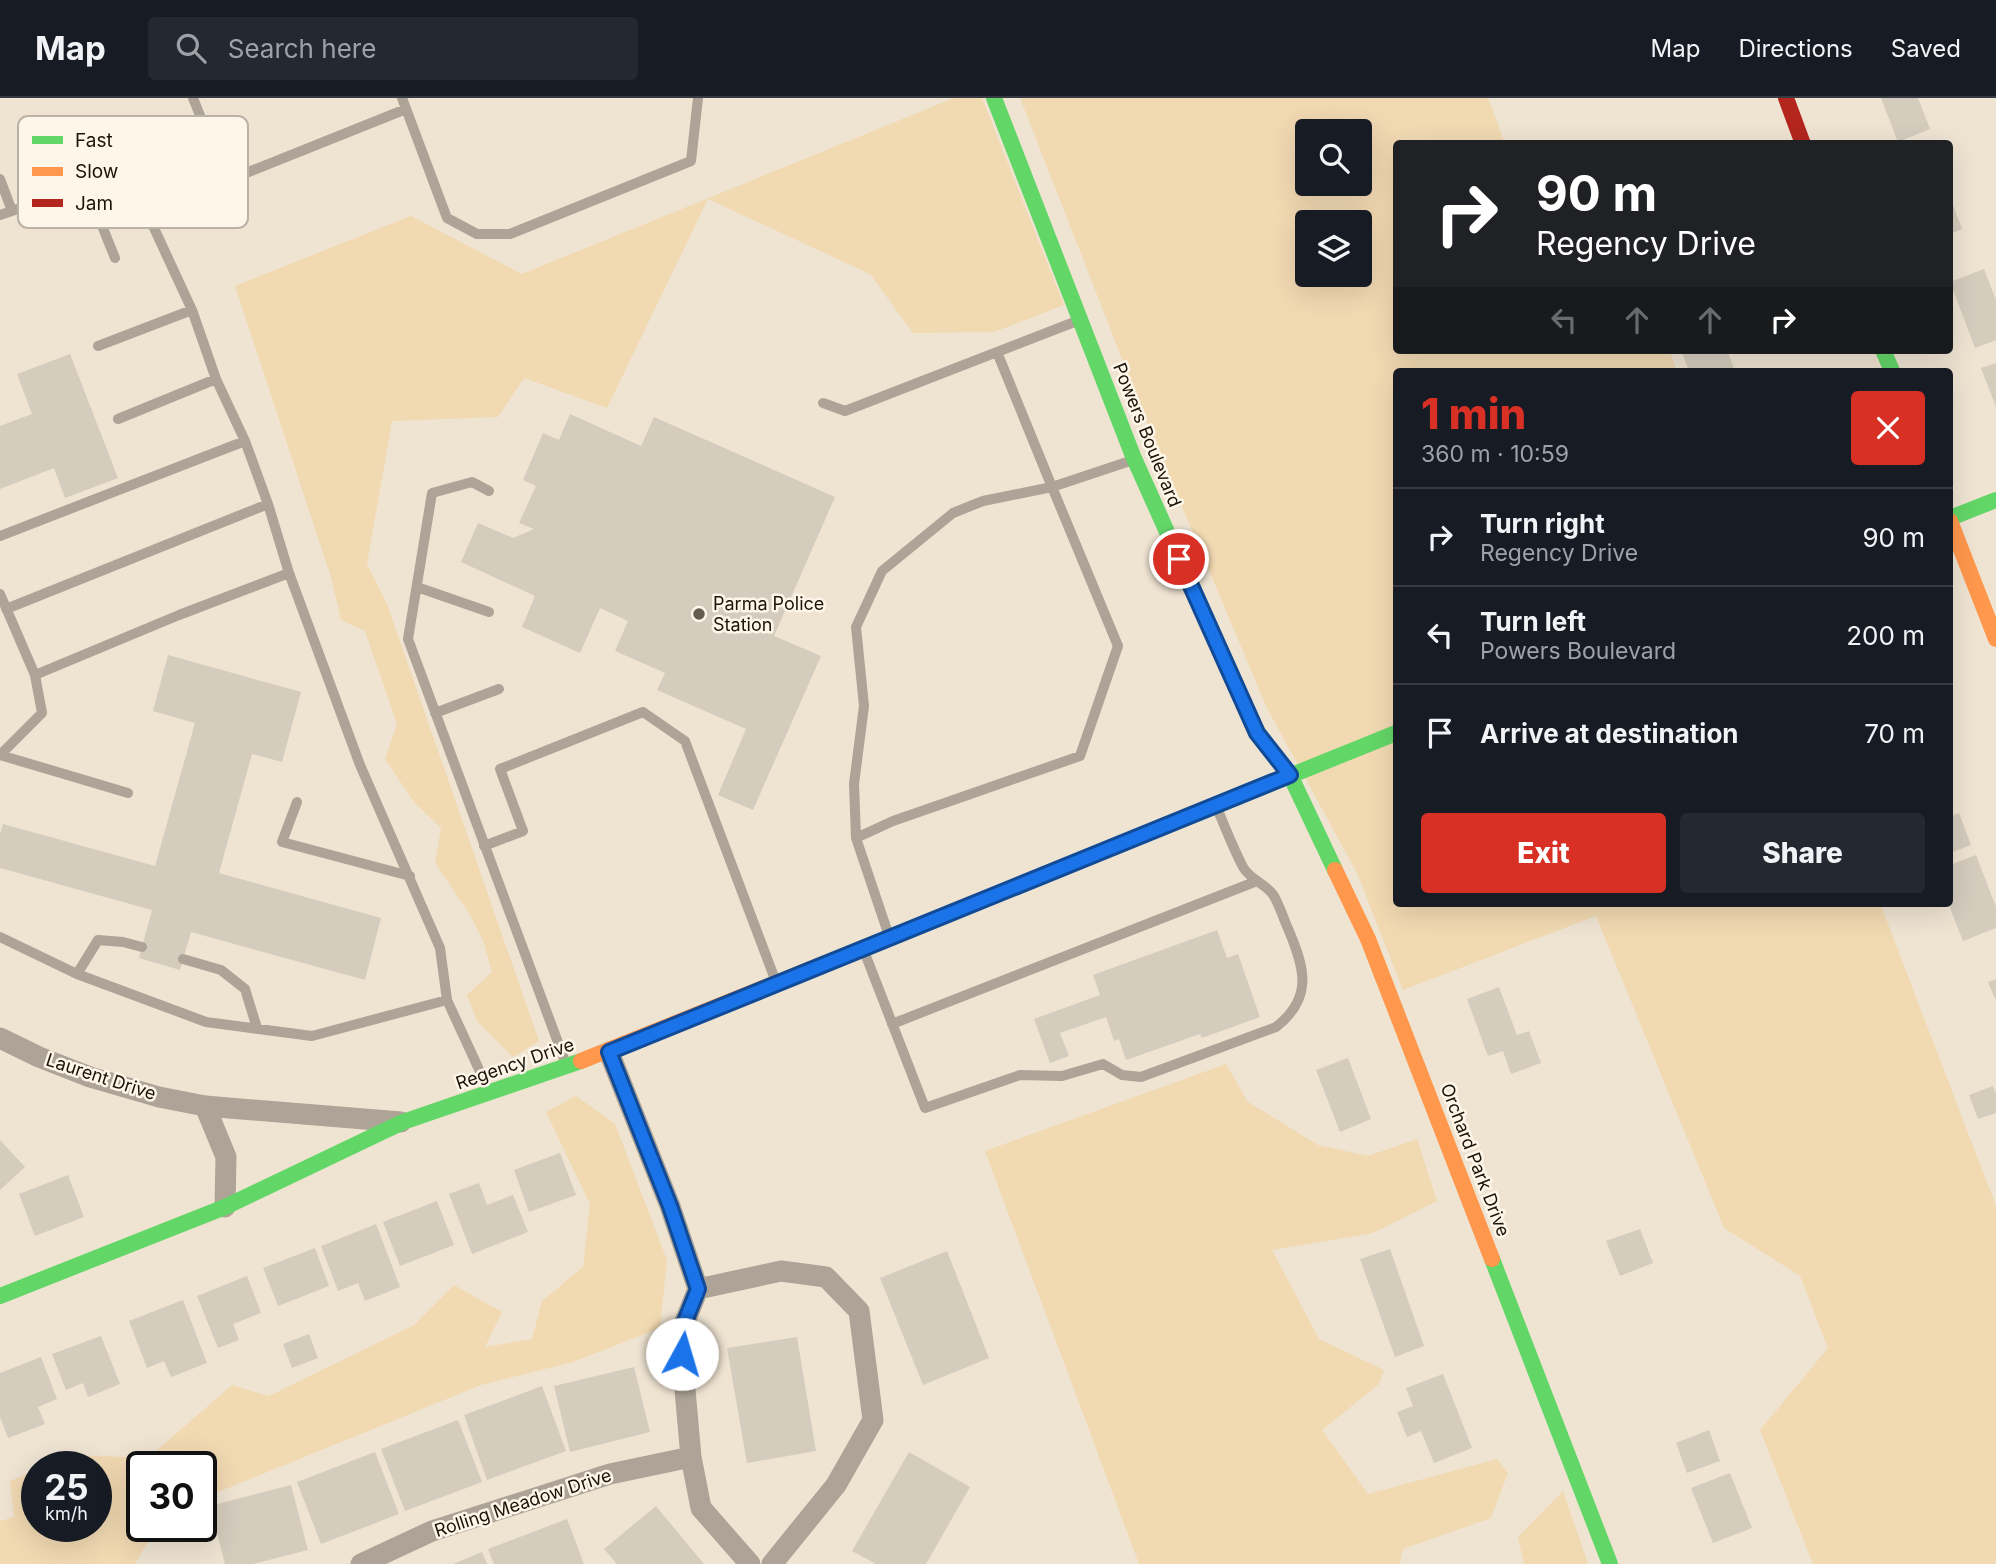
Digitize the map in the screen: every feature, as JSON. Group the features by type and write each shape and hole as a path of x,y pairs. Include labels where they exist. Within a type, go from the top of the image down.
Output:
{"street":[{"name":"Powers Boulevard","path":"994,98 1135,460 1257,733 1290,775"},
{"path":"1786,98 1802,140"},
{"path":"1953,518 1996,500"},
{"path":"1953,527 1996,639"},
{"name":"Regency Drive","path":"0,1296 225,1207 403,1122 609,1052 1393,734"},
{"name":"Orchard Park Drive","path":"1290,775 1368,939 1610,1564"},
{"name":"Laurent Drive","path":"0,1038 90,1077 205,1107 403,1122"},
{"path":"609,1052 670,1206 698,1289 680,1334 691,1457 701,1508 750,1564"},
{"path":"205,1107 226,1157 225,1207"},
{"path":"698,1289 781,1271 826,1277 859,1311 873,1420 836,1485 772,1564"},
{"name":"Rolling Meadow Drive","path":"361,1564 432,1531 610,1474 691,1457"}],"lane":[{"path":"193,98 200,116"},
{"path":"402,98 447,218 477,234 510,234 691,161 698,98"},
{"path":"248,172 406,109"},
{"path":"0,179 12,211"},
{"path":"0,215 18,209"},
{"path":"103,228 115,258"},
{"path":"154,228 192,310 216,379 245,441 289,573 360,765 440,948 447,1000 489,1093"},
{"path":"98,346 192,310"},
{"path":"823,403 845,411 1080,320"},
{"path":"856,838 893,821 1080,756 1118,646 997,352"},
{"path":"118,419 216,379"},
{"path":"0,536 245,441"},
{"path":"890,939 856,838 854,784 864,706 856,628 882,571 953,513 983,501 1052,487 1135,460"},
{"path":"489,491 472,482 432,493 408,639 567,1067"},
{"path":"6,609 268,504"},
{"path":"35,674 289,573"},
{"path":"416,587 489,612"},
{"path":"0,594 35,674 42,713 1,754 128,793"},
{"path":"435,713 499,689"},
{"path":"484,846 523,831 500,769 643,712 685,741 777,985"},
{"path":"297,802 282,842 410,876"},
{"path":"863,950 925,1108 1020,1075 1062,1076 1103,1064 1122,1075 1141,1077 1276,1027 1288,1018 1297,1004 1303,973 1273,894 1244,870 1216,805"},
{"path":"892,1024 1257,881"},
{"path":"0,937 77,974 206,1022 312,1035 447,1000"},
{"path":"77,974 98,940 142,947"},
{"path":"183,959 221,970 245,989 257,1028"}],"shaded area":[{"path":"954,98 982,98 1064,305 994,332 913,333 870,274 708,199 607,408 524,378 498,417 392,421 367,564 387,604 539,1041 513,1057 477,1021 467,995 492,972 483,940 469,913 435,863 441,828 414,802 385,759 397,724 365,631 341,620 331,577 235,286 411,216 522,274"},
{"path":"1020,98 1488,98 1504,140 1393,140 1393,354 1671,354 1676,368 1393,368 1393,907 1882,907 1996,1206 1996,1564 1813,1564 1760,1430 1828,1348 1800,1276 1724,1228 1596,916 1403,990 1357,873 1267,708 1153,438"},
{"path":"1226,1064 1248,1102 1318,1145 1368,1156 1417,1139 1437,1201 1373,1233 1272,1250 1319,1339 1384,1370 1379,1384 1322,1430 1368,1494 1497,1459 1508,1473 1491,1518 1403,1549 1400,1564 1139,1564 985,1151"},
{"path":"576,1096 615,1124 667,1260 660,1328 573,1362 481,1385 217,1492 217,1451 156,1451 232,1385 269,1396 414,1325 454,1285 502,1312 485,1347 532,1339 542,1301 583,1267 590,1204 546,1112"},
{"path":"112,1457 126,1457 126,1542 148,1542 135,1564 0,1564 0,1521 14,1517 10,1481 21,1477 21,1542 112,1542"},
{"path":"1563,1491 1588,1564 1524,1564 1518,1537"}],"building":[{"path":"1881,98 1918,98 1930,129 1897,140"},
{"path":"1953,205 1962,229 1953,233"},
{"path":"1984,269 1996,300 1996,340 1975,348 1953,290 1953,281"},
{"path":"70,354 118,478 65,498 54,468 0,489 0,426 32,414 17,374"},
{"path":"1683,354 1729,354 1734,368 1688,368"},
{"path":"1996,363 1996,407 1981,368"},
{"name":"Parma Police Station","path":"570,414 641,446 654,417 835,497 774,636 821,656 753,810 718,795 746,729 657,690 665,673 615,651 628,621 600,608 580,653 522,627 535,596 461,562 478,523 513,538 534,529 519,523 536,486 523,480 543,433 559,440"},
{"path":"168,655 301,692 282,762 252,754 219,873 381,918 365,980 191,932 180,970 139,958 152,910 0,868 0,834 3,824 155,866 195,723 153,711"},
{"path":"1959,813 1971,845 1953,852 1953,816"},
{"path":"1976,855 1996,907 1996,928 1963,941 1950,907 1953,907 1953,864"},
{"path":"1217,930 1227,958 1238,954 1260,1017 1202,1038 1200,1034 1126,1060 1119,1039 1114,1041 1106,1017 1060,1033 1069,1056 1050,1063 1034,1019 1100,995 1093,975"},
{"path":"1996,979 1996,1001 1988,982"},
{"path":"1499,987 1517,1035 1529,1031 1541,1063 1511,1074 1503,1051 1488,1056 1467,999"},
{"path":"1348,1058 1371,1119 1340,1132 1316,1070"},
{"path":"1993,1086 1996,1113 1978,1119 1969,1095"},
{"path":"0,1140 25,1167 0,1190"},
{"path":"560,1153 576,1195 529,1212 514,1170"},
{"path":"68,1175 84,1217 35,1236 19,1194"},
{"path":"479,1183 487,1205 513,1195 528,1232 472,1254 449,1194"},
{"path":"437,1201 454,1245 400,1266 383,1222"},
{"path":"376,1224 400,1287 365,1301 358,1283 338,1291 321,1246"},
{"path":"1640,1229 1653,1263 1620,1276 1606,1241"},
{"path":"315,1248 329,1286 278,1306 263,1268"},
{"path":"1390,1249 1424,1346 1395,1357 1360,1259"},
{"path":"947,1251 989,1358 923,1385 880,1278"},
{"path":"247,1276 261,1313 233,1324 239,1340 218,1348 197,1296"},
{"path":"183,1300 207,1363 171,1377 164,1361 147,1368 129,1321"},
{"path":"309,1334 318,1358 292,1368 283,1344"},
{"path":"101,1336 120,1384 88,1397 83,1383 66,1390 52,1354"},
{"path":"797,1337 816,1451 747,1463 727,1348"},
{"path":"41,1357 57,1399 38,1407 45,1424 8,1438 0,1417 0,1373"},
{"path":"634,1367 650,1432 570,1452 554,1386"},
{"path":"1443,1374 1472,1448 1434,1463 1421,1431 1407,1437 1397,1412 1413,1406 1406,1388"},
{"path":"542,1386 566,1451 487,1480 464,1415"},
{"path":"458,1420 482,1482 405,1511 381,1449"},
{"path":"1709,1430 1720,1461 1687,1473 1676,1443"},
{"path":"375,1452 399,1514 321,1544 297,1482"},
{"path":"909,1452 970,1487 926,1564 876,1564 852,1551"},
{"path":"1730,1473 1752,1528 1713,1543 1691,1488"},
{"path":"291,1485 308,1550 253,1564 225,1564 217,1533 217,1504"},
{"path":"656,1506 704,1564 617,1564 604,1549"},
{"path":"567,1519 584,1564 494,1564 488,1549"},
{"path":"482,1552 487,1564 453,1564"}],"traffic: fast":[{"path":"994,98 1133,456 1257,733 1290,775 1335,870"},
{"path":"1885,354 1891,368"},
{"path":"1953,517 1996,500"},
{"path":"933,920 1393,734"},
{"path":"0,1296 225,1207 403,1122 581,1061"},
{"path":"1492,1259 1610,1564"}],"traffic: slow":[{"path":"1953,529 1996,639"},
{"path":"1335,870 1368,939 1492,1259"},
{"path":"581,1061 933,920"}],"traffic: jam":[{"path":"1786,98 1802,140"}],"place":[{"name":"Parma Police Station","path":"699,614"}],"route":[{"path":"682,1354 680,1334 698,1289 670,1206 609,1052 1290,775 1257,733 1179,559"}]}
